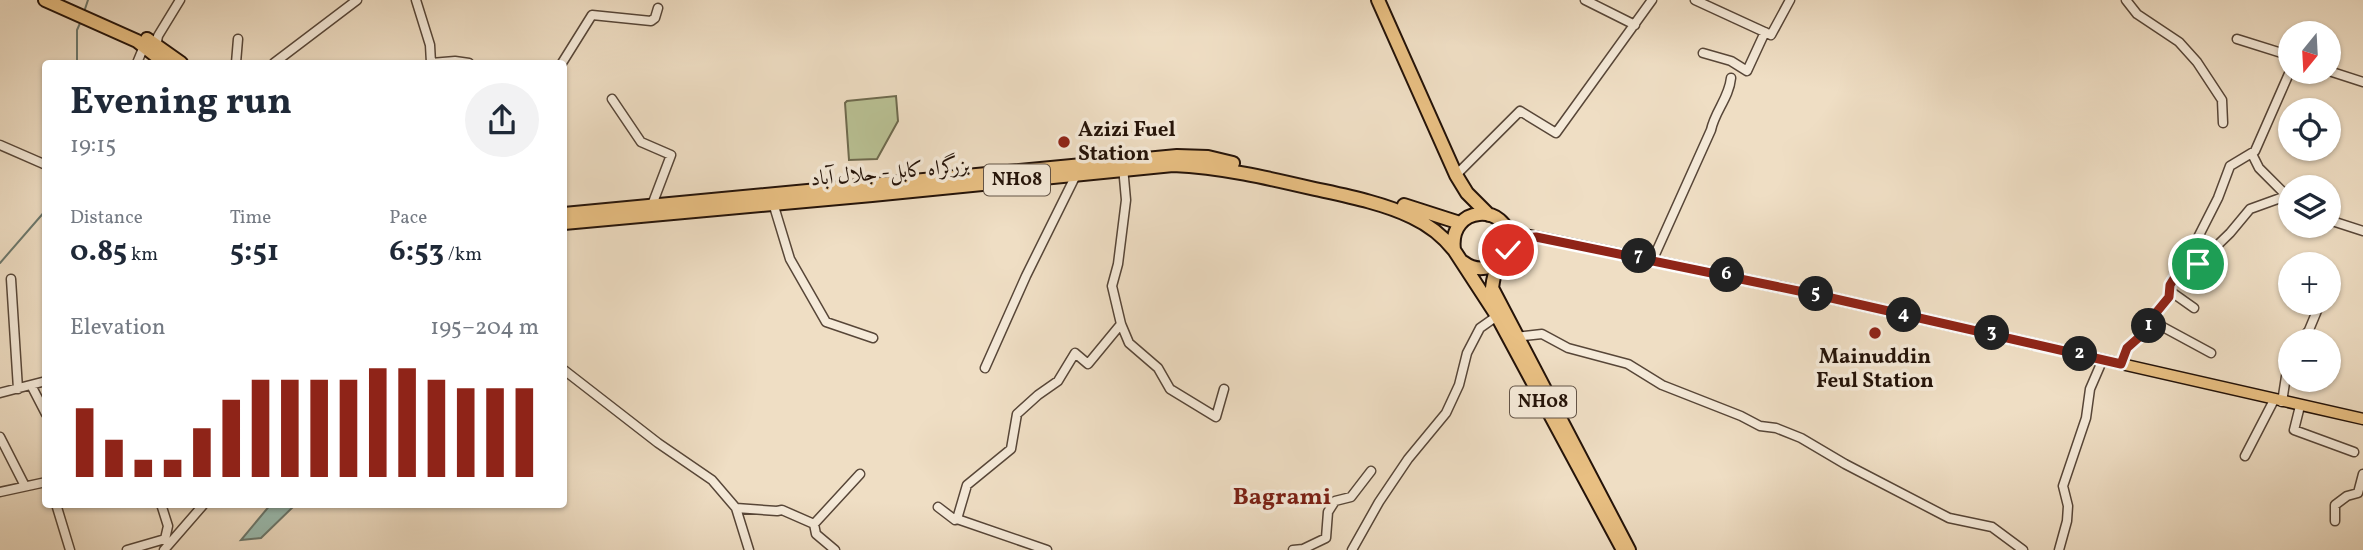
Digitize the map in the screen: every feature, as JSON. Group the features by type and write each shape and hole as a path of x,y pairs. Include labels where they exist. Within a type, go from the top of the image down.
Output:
{"highway":[{"path":"45,0 65,3 123,30 175,60"},
{"path":"1378,0 1456,175 1467,193 1489,215 1501,222 1508,235 1508,250"},
{"path":"152,48 163,60"},
{"name":"بزرگراه کابل- جلال آباد","path":"872,190 1076,175 1123,165"},
{"name":"بزرگراه کابل- جلال آباد","path":"567,223 676,207 1123,165 1195,166 1249,174 1340,191 1462,221 1472,215 1489,215"},
{"name":"بزرگراه کابل- جلال آباد","path":"1340,191 1390,208 1438,232 1472,268 1482,269 1499,263"},
{"path":"1456,253 1454,234 1462,221 1467,193"},
{"name":"بزرگراه کابل- جلال آباد","path":"567,214 652,205 676,207"},
{"name":"NH08","path":"1508,250 1499,263 1492,288 1629,550"},
{"name":"بزرگراه کابل- جلال آباد","path":"1456,253 1497,316 1623,550"}],"main road":[{"path":"1501,222 1511,229 1536,237 1653,259 2363,419"},
{"path":"1508,250 1525,238 1536,237"}],"street":[{"path":"140,60 152,48 180,0"},
{"path":"278,60 357,0"},
{"path":"416,0 430,45 431,60"},
{"path":"1585,0 1635,25"},
{"path":"1456,175 1520,111 1556,133 1652,0"},
{"path":"1695,0 1772,34 1790,0"},
{"path":"2126,0 2137,14 2179,42 2197,61 2222,100 2223,123"},
{"path":"564,60 592,15 651,21 658,8"},
{"path":"1703,53 1731,61 1746,71 1765,32"},
{"path":"236,60 238,39"},
{"path":"2237,39 2278,52"},
{"path":"2342,75 2363,82"},
{"path":"1653,259 1711,131 1714,117 1729,91 1731,78"},
{"path":"2121,364 2127,348 2145,332 2150,320 2169,297 2173,278 2186,261 2231,166 2252,154 2284,84"},
{"path":"612,99 641,142 671,155 652,205"},
{"path":"0,145 42,163"},
{"path":"2252,154 2259,167 2278,187"},
{"path":"1123,165 1126,200 1118,264 1112,286 1121,324 1129,343 1158,368 1170,389 1216,417 1224,389"},
{"path":"985,368 1026,276 1076,175"},
{"path":"779,199 790,259 826,322 873,338"},
{"path":"2186,261 2192,266 2198,264 2250,209 2278,201"},
{"path":"2341,224 2363,230"},
{"path":"12,279 18,388"},
{"path":"2170,290 2194,308"},
{"path":"1352,550 1379,502 1408,459 1446,413 1459,385 1467,353 1480,328 1497,316"},
{"path":"2150,320 2211,353"},
{"path":"957,519 967,485 1011,449 1017,414 1058,381 1075,353 1088,364 1121,324"},
{"path":"1516,337 1542,334 1568,348 1628,364 1662,385 1760,426 1776,428 1801,438 1949,518 1992,527 2023,550"},
{"path":"2059,550 2068,506 2063,486 2086,418 2090,389 2103,359"},
{"path":"567,372 658,443 712,480 736,508 749,550"},
{"path":"0,393 42,382"},
{"path":"30,384 42,406"},
{"path":"2245,456 2281,392"},
{"path":"2300,406 2294,430 2354,452"},
{"path":"0,437 25,486"},
{"path":"1293,550 1303,549 1326,538 1328,512 1335,501 1351,497 1371,471"},
{"path":"814,524 860,474"},
{"path":"2335,521 2335,505 2347,496 2358,493 2363,474"},
{"path":"0,492 42,483"},
{"path":"938,507 955,520 1047,550"},
{"path":"57,508 71,550"},
{"path":"127,550 165,539 168,526 162,508"},
{"path":"164,550 201,508"},
{"path":"736,508 782,510 814,524"},
{"path":"814,524 816,534 835,550"}],"green space":[{"path":"896,96 898,121 877,159 849,160 845,103"}],"water":[{"path":"268,508 292,508 261,538 241,540"}],"waterway":[{"path":"84,12 88,0"},
{"path":"77,60 77,30 81,21"},
{"path":"0,263 42,215"}],"place":[{"name":"Azizi Fuel Station","path":"1064,142"},
{"name":"Mainuddin Feul Station","path":"1875,333"}],"district":[{"name":"Bagrami","path":"1282,498"}],"route":[{"path":"1508,250 1525,238 1536,237 1653,259 2121,364 2127,348 2145,332 2150,320 2169,297 2170,285 2183,264 2186,261 2192,266 2198,264"}]}
